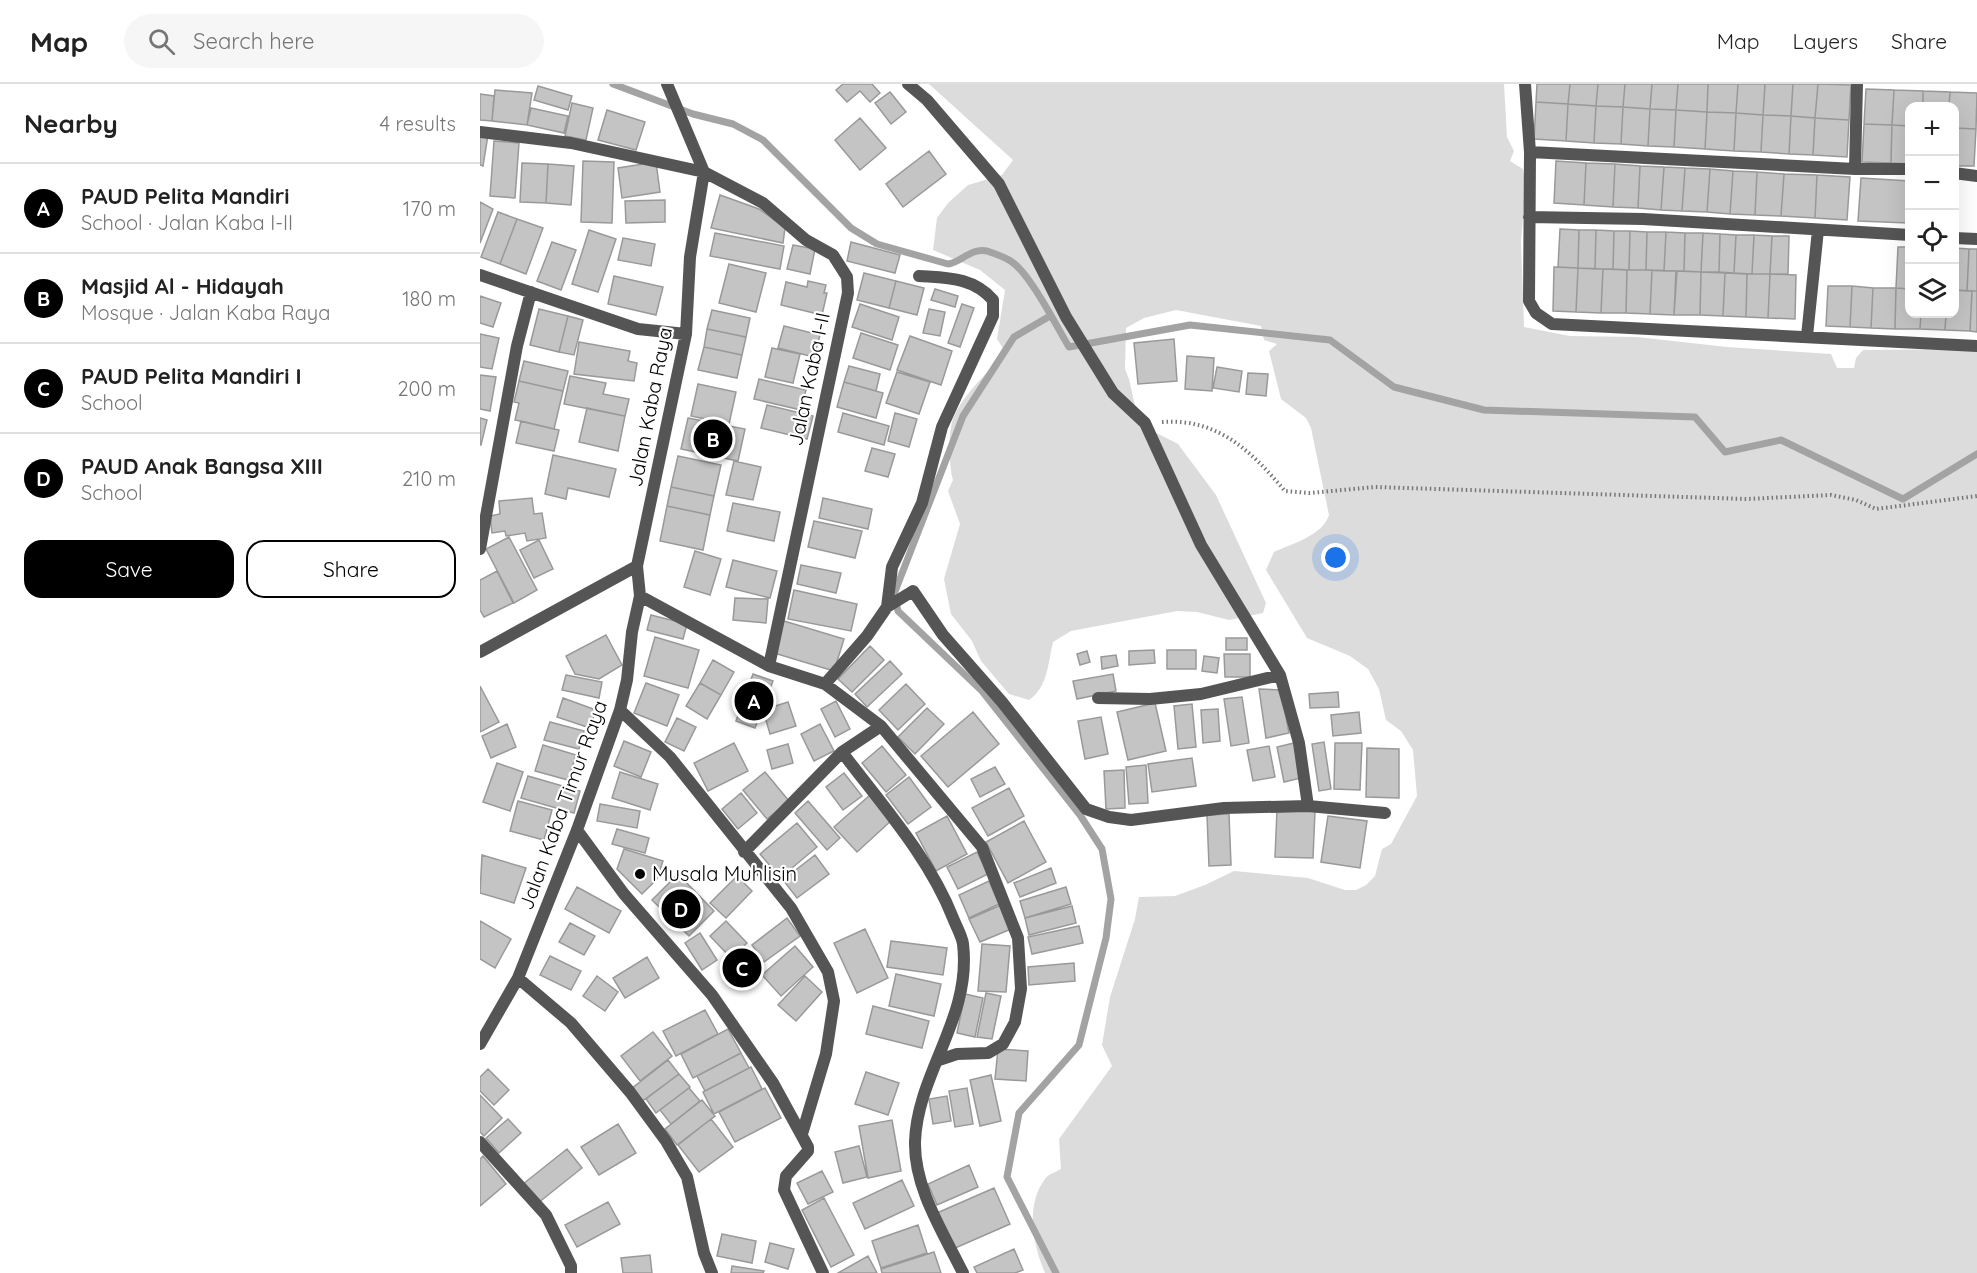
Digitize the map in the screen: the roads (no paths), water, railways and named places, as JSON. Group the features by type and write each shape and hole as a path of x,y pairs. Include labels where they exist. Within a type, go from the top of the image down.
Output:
{"street":[{"path":"667,84 704,172"},
{"path":"908,84 927,100 999,184 1066,317 1113,393 1144,423 1201,545 1280,675 1299,743 1308,806"},
{"path":"1526,84 1530,152 1529,301 1536,313 1552,324 1772,337 1807,336 1977,345"},
{"path":"1855,169 1857,84"},
{"name":"Jalan Kaba I-II","path":"480,132 571,143 704,172 763,203 806,240 832,255 847,277 848,293 769,666"},
{"path":"1530,152 1855,169 1905,169"},
{"name":"Jalan Kaba Raya","path":"637,566 686,334 690,257 704,172"},
{"path":"1959,174 1977,176"},
{"path":"1529,217 1643,219 1905,235"},
{"path":"1807,336 1818,230"},
{"path":"1959,238 1977,239"},
{"path":"480,275 638,328 686,334"},
{"path":"894,603 892,567 922,503 942,427 993,316 993,300 985,291 966,280 919,276"},
{"path":"480,549 517,346 531,292"},
{"path":"480,652 637,566"},
{"name":"Jalan Kaba Timur Raya","path":"480,1044 518,978 577,830 620,711 640,596 637,566"},
{"path":"825,684 894,603 913,591 943,635 1002,702 1086,809 1109,817 1131,820 1224,808 1308,806 1385,813"},
{"path":"640,596 769,666 825,684 881,726 982,847 1018,938 1021,989 1010,1035 1003,1044 988,1053 957,1054 939,1059"},
{"path":"1098,698 1150,699 1201,694 1280,675"},
{"path":"620,711 670,757 791,909 828,972 834,1001 826,1054 802,1134"},
{"path":"744,852 842,752 881,726"},
{"path":"842,752 906,837 942,891 963,943 960,1001 924,1098 915,1141 921,1184 963,1273"},
{"path":"577,830 624,894 712,995 773,1083 802,1134 808,1151 786,1176 784,1190 822,1273"},
{"path":"518,978 571,1023 630,1092 666,1141 687,1177 704,1252 712,1273"},
{"path":"480,1142 546,1215 571,1266 571,1273"}],"waterway":[{"path":"613,84 693,114 733,124 763,140 851,228 877,244 948,264 976,251 987,251 1010,260 1035,289 1069,347 1190,325 1330,340 1394,387 1484,410 1695,417 1725,452 1781,440 1903,499 1977,454"},
{"path":"1050,316 1014,337 963,416 894,594 898,611 982,691 1080,815 1102,849 1111,899 1106,938 1079,1045 1019,1113 1007,1177 1056,1273"}],"place":[{"name":"Masjid Al - Hidayah","path":"713,439"},
{"name":"PAUD Pelita Mandiri","path":"754,701"},
{"name":"Musala Muhlisin","path":"640,874"},
{"name":"PAUD Anak Bangsa XIII","path":"681,909"},
{"name":"PAUD Pelita Mandiri I","path":"742,968"}]}
